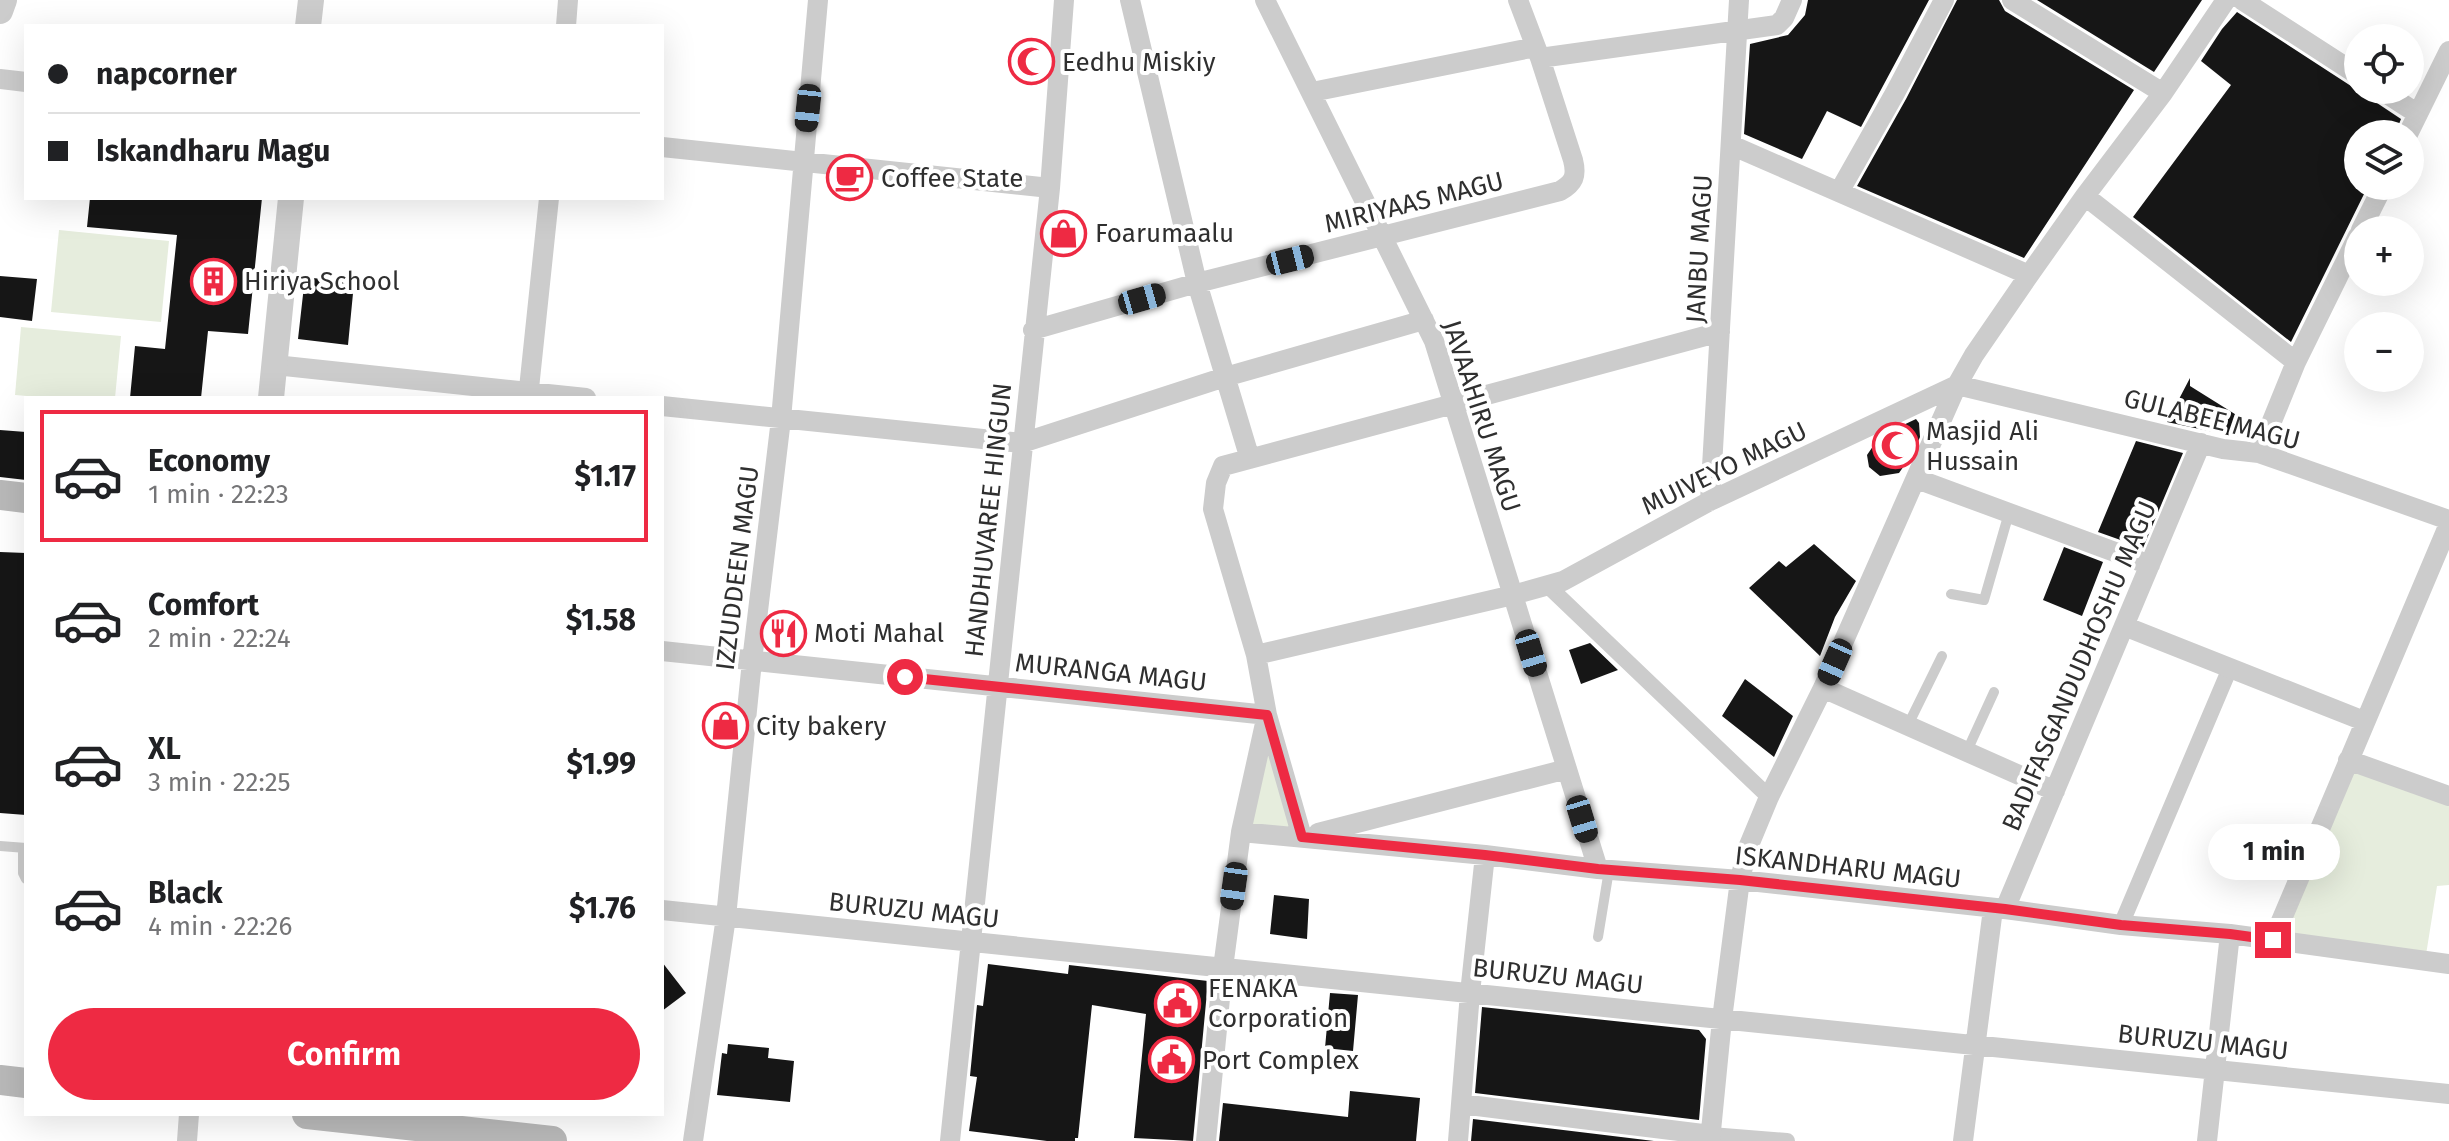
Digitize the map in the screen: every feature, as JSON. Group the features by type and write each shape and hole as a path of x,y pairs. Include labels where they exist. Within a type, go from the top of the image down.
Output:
{"main road":[{"path":"0,495 24,498"},
{"path":"0,1080 24,1083"},
{"path":"343,1116 450,1122 552,1141"}],"street":[{"path":"0,11 4,0"},
{"path":"308,24 311,0"},
{"path":"566,24 568,0"},
{"name":"IZZUDDEEN MAGU","path":"693,1141 726,917 781,419 818,0"},
{"name":"HANDHUVAREE HINGUN","path":"950,1141 1050,188 1064,0"},
{"path":"1130,0 1197,283 1250,459"},
{"name":"JAVAAHIRU MAGU","path":"1265,0 1434,341 1567,769 1603,870"},
{"name":"MIRIYAAS MAGU","path":"1033,330 1197,283 1570,186 1576,171 1518,0"},
{"name":"JANBU MAGU","path":"1710,501 1739,0"},
{"path":"1312,92 1538,52 1777,25 1784,18 1792,0"},
{"path":"1839,192 1944,0"},
{"path":"2012,0 2163,93"},
{"path":"1710,1138 1740,880 1747,850 1769,797 1823,688 1957,385 1974,355 2085,196 2163,93 2226,0"},
{"path":"2242,0 2344,66"},
{"path":"2415,120 2449,51"},
{"path":"0,79 24,82"},
{"path":"2403,104 2418,114"},
{"path":"1731,145 2029,275"},
{"path":"664,147 1050,188"},
{"path":"2085,196 2296,362"},
{"path":"271,396 291,200"},
{"path":"275,365 528,395 549,200"},
{"path":"2259,453 2296,362 2344,264"},
{"path":"664,406 1022,443 1225,377 1424,320"},
{"path":"1567,769 1302,837 1267,715 1256,655 1213,509 1216,483 1223,466 1720,332"},
{"name":"GULABEE MAGU","path":"1957,385 2223,449 2259,453 2449,522"},
{"name":"MUIVEYO MAGU","path":"1256,655 1563,581 1710,501 1957,385"},
{"name":"BADIFASGANDUDHOSHU MAGU","path":"1963,1141 1974,1045 1999,909 2055,791 2201,443"},
{"path":"1917,479 2150,565"},
{"path":"2273,940 2449,522"},
{"path":"1547,585 1769,797"},
{"path":"2124,626 2364,721"},
{"name":"MURANGA MAGU","path":"664,651 1267,715"},
{"path":"2121,925 2230,668"},
{"path":"1823,688 2055,791"},
{"path":"1206,1141 1223,968 1241,832 1267,715"},
{"path":"2348,760 2449,796"},
{"name":"ISKANDHARU MAGU","path":"1241,832 1485,855 1603,870 1740,880 2121,925 2230,934 2449,964"},
{"path":"1458,1141 1485,855"},
{"name":"BURUZU MAGU","path":"664,910 2449,1094"},
{"path":"2207,1141 2230,934"},
{"path":"1461,1104 1710,1138 1787,1141"},
{"path":"187,1141 189,1116"}],"lane":[{"path":"1951,594 1984,600 2009,513"},
{"path":"1908,725 1942,656"},
{"path":"1967,751 1994,692"},
{"path":"0,846 24,848 24,875"},
{"path":"1598,937 1603,870"}],"green space":[{"path":"59,230 169,241 161,322 51,312"},
{"path":"21,327 121,336 115,396 15,395"},
{"path":"1267,715 1302,837 1241,832"},
{"path":"2348,760 2449,796 2449,885 2437,886 2425,961 2273,940"}],"building":[{"path":"1808,0 1929,0 1861,127 1827,111 1802,159 1744,134 1750,44 1788,35 1805,15"},
{"path":"1957,0 1999,0 2005,11 2134,90 2024,258 1857,186"},
{"path":"2037,0 2202,0 2154,72"},
{"path":"2237,12 2344,81 2344,104 2378,104 2401,119 2344,120 2344,200 2361,200 2353,216 2344,216 2344,235 2291,342 2133,217 2231,85 2201,61"},
{"name":"Hiriya School","path":"90,200 262,200 248,334 208,331 201,396 130,396 135,346 165,349 177,235 87,227"},
{"path":"0,276 37,279 32,321 0,317"},
{"path":"305,277 354,283 348,345 298,339"},
{"path":"2190,378 2190,386 2246,421 2237,437 2167,422"},
{"name":"Masjid Ali Hussain","path":"1916,419 1920,437 1913,453 1899,473 1880,476 1869,467 1867,455 1880,436"},
{"path":"0,430 24,432 24,480 0,477"},
{"path":"2136,441 2183,453 2143,548 2098,532"},
{"path":"1814,544 1856,581 1835,617 1820,656 1749,588 1779,561 1786,567"},
{"path":"2064,547 2103,562 2082,616 2043,600"},
{"path":"0,552 24,553 24,815 0,813"},
{"path":"1590,643 1618,670 1581,684 1569,650"},
{"path":"1745,679 1793,716 1774,757 1722,716"},
{"path":"1274,895 1309,899 1307,939 1270,934"},
{"path":"988,964 1068,974 1069,965 1208,981 1193,1141 1134,1138 1146,1014 1092,1005 1078,1138 1075,1141 1047,1141 969,1131 977,1077 970,1076 977,1005 983,1006"},
{"path":"664,965 686,993 664,1010"},
{"path":"1330,993 1358,995 1353,1051 1325,1048"},
{"path":"1482,1007 1699,1030 1706,1039 1699,1120 1475,1093"},
{"path":"728,1044 769,1048 768,1058 794,1061 790,1102 717,1095 722,1053 727,1054"},
{"path":"1350,1091 1420,1098 1416,1141 1219,1141 1223,1103 1348,1117"},
{"path":"1473,1119 1654,1141 1471,1141"}],"place":[{"name":"Eedhu Miskiy","path":"1031,62"},
{"name":"Coffee State","path":"850,178"},
{"name":"Foarumaalu","path":"1064,233"},
{"name":"Hiriya School","path":"213,281"},
{"name":"Masjid Ali Hussain","path":"1895,446"},
{"name":"Moti Mahal","path":"783,633"},
{"name":"City bakery","path":"725,726"},
{"name":"FENAKA Corporation","path":"1177,1003"},
{"name":"Port Complex","path":"1171,1060"}],"route":[{"path":"905,677 1267,715 1302,837 1598,869 1740,880 2273,940"}]}
